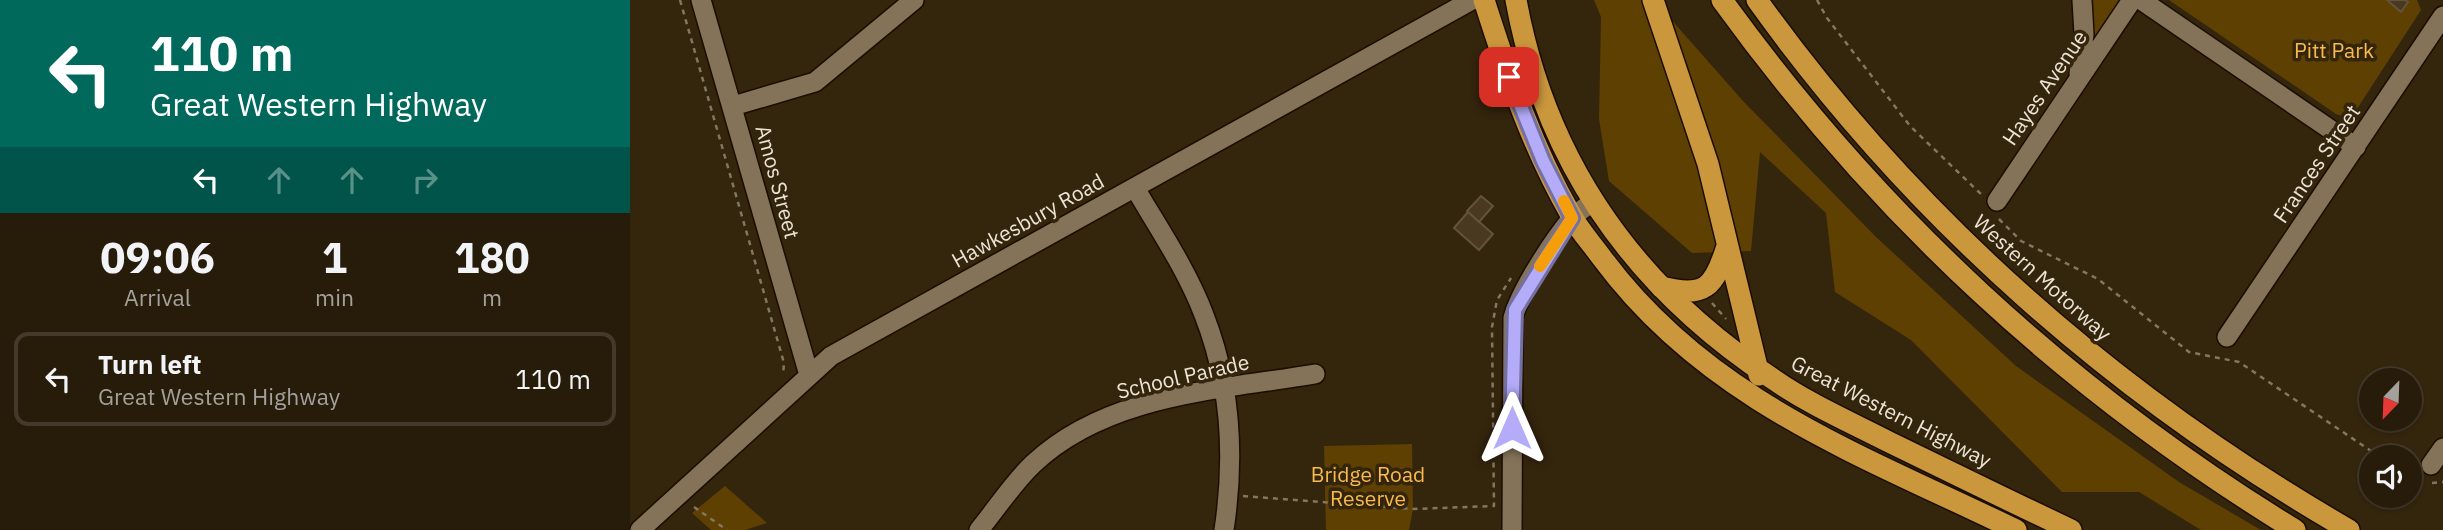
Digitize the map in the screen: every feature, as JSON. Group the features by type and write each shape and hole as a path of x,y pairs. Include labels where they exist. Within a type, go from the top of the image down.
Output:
{"highway":[{"path":"1484,0 1517,103 1543,161 1572,218 1632,295 1705,365 1793,422 2017,530"},
{"name":"Great Western Highway","path":"1516,0 1544,102 1556,132 1592,202 1626,248 1661,287 1716,339 1756,368 1829,411 2071,530"},
{"path":"1653,0 1701,141 1756,368 1767,388 1780,401 1845,448"},
{"path":"1722,0 1844,156 1966,282 2042,350 2111,405 2190,463 2295,530"},
{"name":"Western Motorway","path":"1757,0 1840,108 1885,160 1964,242 2041,314 2187,428 2349,530"},
{"path":"1661,287 1683,292 1700,291 1718,275 1728,244"}],"street":[{"name":"Amos Street","path":"701,0 809,375"},
{"path":"733,106 815,82 914,0"},
{"name":"Hawkesbury Road","path":"639,530 831,356 1472,0"},
{"path":"2078,79 2084,34 2082,0"},
{"name":"Hayes Avenue","path":"1994,207 2132,0"},
{"path":"2141,0 2356,147"},
{"name":"Frances Street","path":"2227,337 2443,16"},
{"path":"1136,188 1204,314 1217,354 1229,425 1230,494 1224,530"},
{"path":"1512,530 1513,318 1520,299 1572,218 1592,202"},
{"name":"School Parade","path":"979,530 1032,465 1077,433 1140,405 1315,374"},
{"path":"2431,465 2443,448"}],"path":[{"name":"Amos Street","path":"680,0 784,363 783,375"},
{"path":"1817,0 1827,18 1910,126 1994,207 2021,240 2098,279 2189,352 2239,362 2362,445"},
{"path":"1710,301 1733,327"},
{"path":"1230,494 1413,509 1494,506"},
{"path":"694,507 727,530"}],"green space":[{"path":"1594,0 1654,0 1743,101 1876,237 2016,366 2179,482 2261,530 2201,530 2139,492 2062,492 1911,340 1835,292 1826,213 1760,152 1751,251 1692,253 1609,181 1599,119 1601,17"},
{"path":"2086,0 2120,0 2119,6 2097,35 2092,35"},
{"name":"Pitt Park","path":"2169,0 2417,0 2421,10 2357,109 2345,117 2336,114"},
{"name":"Bridge Road Reserve","path":"1412,444 1413,509 1409,530 1326,530 1324,446"},
{"path":"725,486 767,523 745,530 711,530 692,513"}],"building":[{"path":"2387,0 2405,0 2408,2 2401,12"},
{"path":"1481,196 1493,206 1479,222 1467,211"},
{"path":"1468,212 1493,234 1479,250 1454,228"}],"slow traffic":[{"path":"1540,266 1572,218 1564,201"}],"route":[{"path":"1509,77 1517,103 1572,218 1515,310 1512,428"}]}
